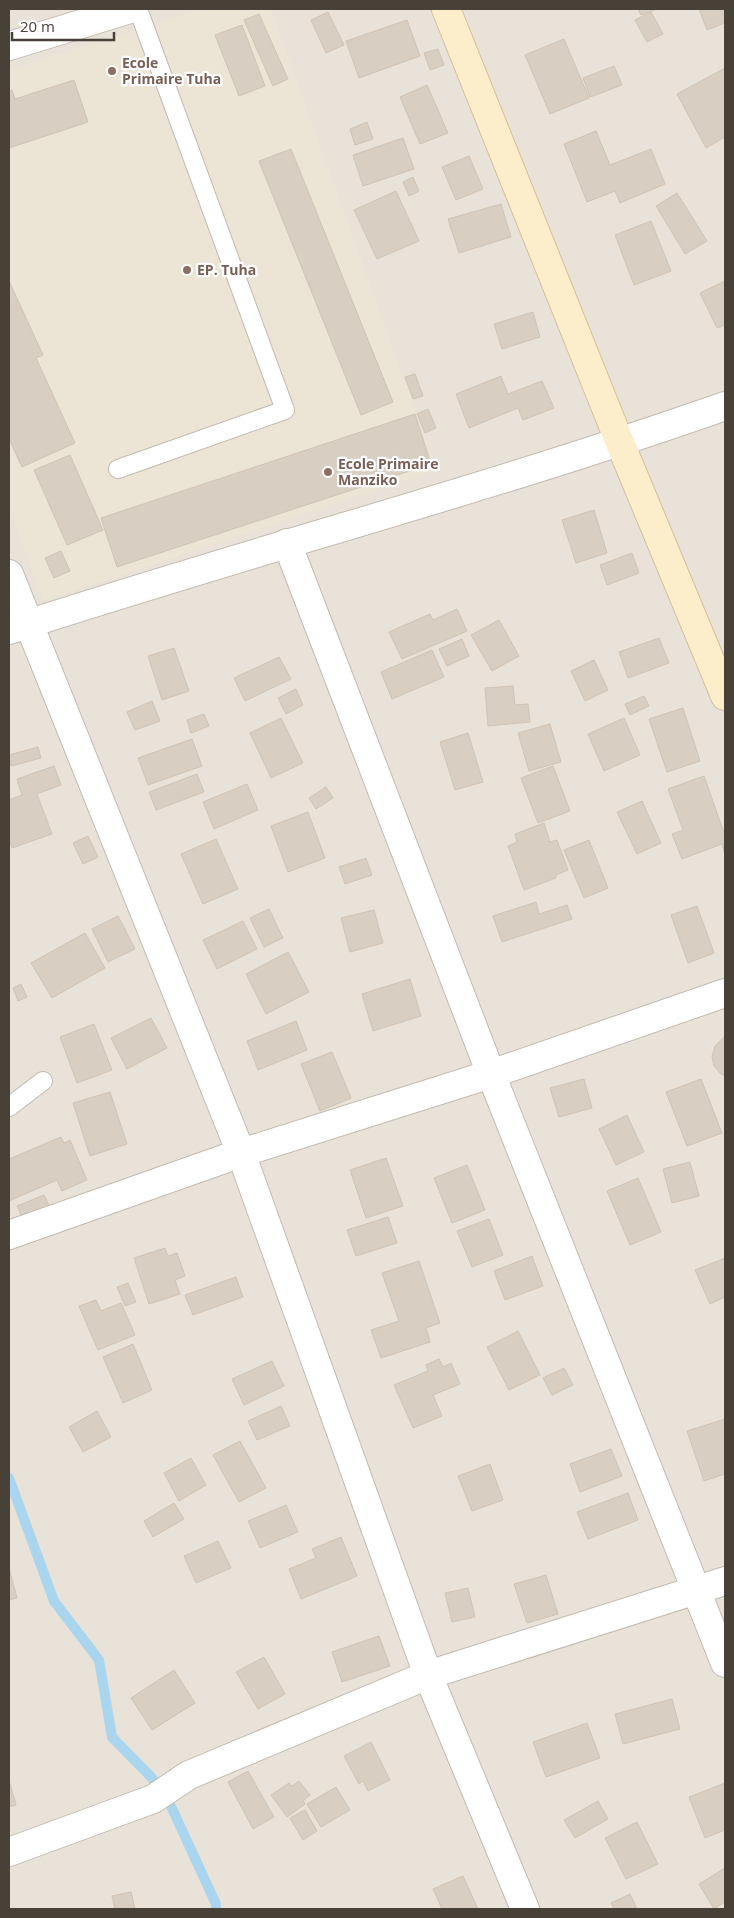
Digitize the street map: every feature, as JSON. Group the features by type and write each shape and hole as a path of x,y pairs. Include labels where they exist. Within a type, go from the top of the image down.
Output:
{"street":[{"path":"9,46 87,15 130,9"},
{"path":"446,9 620,443 725,696"},
{"path":"18,627 287,543 620,443 725,406"},
{"path":"287,543 491,1074 725,1663"},
{"path":"9,574 18,627 241,1153 428,1674 525,1909"},
{"path":"9,1235 241,1153 491,1074 725,993"},
{"path":"9,1852 164,1792 189,1775 428,1674 725,1581"}],"lane":[{"path":"118,468 285,410 138,9"},
{"path":"9,1107 43,1081"}],"shaded area":[{"path":"9,9 725,9 725,1909 9,1909"},
{"name":"EP. Tuha","path":"202,9 271,9 437,470 43,601 9,508 9,70"}],"building":[{"path":"638,9 657,9 641,15"},
{"path":"699,9 725,9 725,23 707,30"},
{"path":"328,12 344,45 326,53 311,20"},
{"path":"651,12 663,34 647,42 635,20"},
{"path":"259,14 288,79 273,86 244,20"},
{"path":"407,20 420,56 359,78 346,41"},
{"path":"242,25 265,86 239,96 215,35"},
{"path":"564,39 589,98 550,114 525,55"},
{"path":"438,49 444,65 430,70 424,53"},
{"path":"614,66 622,85 590,97 583,78"},
{"path":"725,68 725,137 706,148 677,94"},
{"path":"74,80 88,122 9,148 9,91 12,90 15,99"},
{"path":"427,85 448,133 420,144 400,97"},
{"path":"367,122 373,139 355,145 350,129"},
{"path":"596,131 610,165 651,149 665,184 620,203 615,191 587,202 564,144"},
{"path":"403,138 414,169 363,186 353,155"},
{"path":"291,149 393,402 361,415 259,161"},
{"path":"469,156 483,189 456,200 442,167"},
{"path":"413,177 419,191 409,196 403,182"},
{"path":"396,191 419,241 377,259 354,210"},
{"path":"677,193 707,241 685,254 656,206"},
{"path":"501,204 511,237 459,253 448,219"},
{"path":"651,221 671,271 634,285 615,235"},
{"path":"9,281 43,355 36,358 75,443 22,467 9,439"},
{"path":"725,281 725,325 717,328 700,293"},
{"path":"533,312 540,337 502,349 494,324"},
{"path":"415,374 423,396 413,399 405,377"},
{"path":"501,376 508,394 542,381 554,408 523,420 518,408 469,428 456,394"},
{"path":"428,409 436,428 425,433 417,414"},
{"path":"415,414 431,464 117,567 101,518"},
{"path":"70,455 103,530 67,545 34,470"},
{"path":"594,510 607,553 576,563 562,520"},
{"path":"61,551 70,571 54,578 45,558"},
{"path":"632,553 639,573 607,585 600,565"},
{"path":"457,609 467,631 402,659 389,632 430,614 433,620"},
{"path":"499,620 519,656 492,671 471,635"},
{"path":"659,638 669,663 628,678 619,652"},
{"path":"462,639 469,656 447,666 439,649"},
{"path":"174,648 189,691 162,700 148,656"},
{"path":"432,650 444,677 392,699 381,672"},
{"path":"279,657 291,679 245,701 234,678"},
{"path":"594,660 608,690 585,701 571,671"},
{"path":"513,686 515,705 528,704 530,722 488,726 485,688"},
{"path":"296,689 303,705 286,714 278,698"},
{"path":"644,696 649,706 630,715 625,704"},
{"path":"152,701 160,721 135,730 127,712"},
{"path":"683,708 700,761 667,772 649,719"},
{"path":"204,714 209,726 191,733 187,720"},
{"path":"281,718 303,763 271,778 250,733"},
{"path":"624,718 640,755 604,771 588,734"},
{"path":"550,724 561,762 529,771 518,733"},
{"path":"468,733 483,782 455,790 440,742"},
{"path":"192,739 202,766 148,785 138,758"},
{"path":"38,747 41,758 11,766 9,755"},
{"path":"54,766 61,785 37,794 52,834 12,848 9,839 9,800 22,795 17,779"},
{"path":"553,766 570,811 538,823 521,778"},
{"path":"197,774 204,792 156,810 149,792"},
{"path":"704,776 723,830 725,830 725,855 722,844 682,859 672,834 683,830 668,789"},
{"path":"247,784 258,810 214,829 203,802"},
{"path":"326,787 333,798 316,809 309,798"},
{"path":"642,801 661,843 637,854 617,812"},
{"path":"308,812 325,858 288,872 271,826"},
{"path":"544,823 550,842 557,840 568,870 556,875 556,878 524,890 508,846 517,842 515,834"},
{"path":"88,836 98,857 83,864 73,843"},
{"path":"216,839 238,889 203,904 181,854"},
{"path":"589,840 608,888 584,898 564,850"},
{"path":"366,858 372,875 345,884 339,867"},
{"path":"536,902 539,914 567,905 572,919 502,942 493,916"},
{"path":"697,906 714,953 688,963 671,915"},
{"path":"269,909 283,938 264,947 250,918"},
{"path":"374,910 383,943 350,952 341,918"},
{"path":"118,916 135,949 108,962 92,929"},
{"path":"243,921 257,949 217,969 203,940"},
{"path":"85,933 105,968 52,998 31,963"},
{"path":"288,952 309,992 266,1014 246,974"},
{"path":"410,979 421,1016 373,1031 362,994"},
{"path":"21,984 27,997 18,1001 13,988"},
{"path":"151,1018 167,1048 127,1069 111,1038"},
{"path":"296,1021 307,1050 258,1070 247,1041"},
{"path":"94,1024 112,1070 77,1083 60,1037"},
{"path":"725,1036 725,1076 714,1066 712,1056 715,1046"},
{"path":"332,1052 351,1098 320,1111 301,1064"},
{"path":"584,1079 592,1108 559,1117 550,1088"},
{"path":"701,1079 722,1133 687,1146 666,1092"},
{"path":"110,1092 127,1144 90,1156 73,1103"},
{"path":"627,1115 644,1152 616,1165 599,1129"},
{"path":"61,1137 64,1143 70,1140 87,1180 62,1191 57,1180 9,1201 9,1159"},
{"path":"386,1158 403,1206 366,1218 350,1170"},
{"path":"690,1162 699,1196 672,1203 663,1169"},
{"path":"467,1165 485,1210 452,1223 434,1178"},
{"path":"638,1178 661,1232 630,1245 607,1191"},
{"path":"44,1195 51,1210 24,1221 17,1206"},
{"path":"388,1217 397,1243 356,1256 347,1230"},
{"path":"489,1219 503,1255 472,1267 457,1231"},
{"path":"165,1248 168,1256 177,1253 185,1276 175,1280 180,1294 149,1304 134,1258"},
{"path":"532,1256 543,1286 505,1300 494,1271"},
{"path":"725,1258 725,1297 710,1304 695,1270"},
{"path":"419,1261 440,1323 426,1328 430,1342 381,1358 371,1330 399,1321 382,1273"},
{"path":"236,1277 243,1297 193,1315 185,1295"},
{"path":"128,1283 136,1302 125,1306 117,1287"},
{"path":"96,1300 101,1311 121,1303 135,1335 98,1350 79,1306"},
{"path":"518,1331 540,1375 509,1390 487,1347"},
{"path":"133,1344 152,1390 123,1403 103,1357"},
{"path":"439,1359 443,1367 451,1363 460,1384 433,1395 442,1416 413,1428 394,1385 428,1371 426,1365"},
{"path":"272,1361 284,1386 244,1405 232,1379"},
{"path":"564,1368 573,1385 552,1395 543,1378"},
{"path":"281,1406 290,1426 257,1440 248,1421"},
{"path":"97,1411 111,1437 83,1452 69,1427"},
{"path":"725,1419 725,1474 704,1481 687,1431"},
{"path":"240,1441 266,1488 239,1502 213,1455"},
{"path":"611,1449 622,1476 580,1492 570,1464"},
{"path":"191,1458 206,1485 179,1501 164,1473"},
{"path":"490,1464 503,1500 472,1511 458,1476"},
{"path":"628,1493 638,1520 588,1539 577,1512"},
{"path":"174,1503 184,1519 153,1537 144,1521"},
{"path":"286,1505 298,1532 260,1548 248,1521"},
{"path":"341,1537 357,1576 301,1599 289,1569 316,1558 312,1549"},
{"path":"218,1541 231,1568 196,1583 184,1556"},
{"path":"9,1568 17,1598 9,1600"},
{"path":"546,1575 558,1614 527,1623 514,1584"},
{"path":"468,1588 475,1617 452,1622 445,1593"},
{"path":"379,1636 390,1666 342,1682 332,1652"},
{"path":"264,1657 285,1694 258,1709 236,1672"},
{"path":"174,1670 195,1703 152,1730 131,1698"},
{"path":"672,1699 680,1729 623,1744 615,1714"},
{"path":"587,1723 600,1758 546,1777 533,1742"},
{"path":"371,1742 390,1780 368,1791 363,1781 359,1784 344,1756"},
{"path":"248,1771 274,1817 253,1829 228,1782"},
{"path":"9,1780 16,1805 9,1807"},
{"path":"299,1781 310,1795 303,1801 305,1804 287,1817 271,1795 289,1783 292,1786"},
{"path":"725,1783 725,1830 705,1838 689,1797"},
{"path":"336,1787 350,1810 321,1827 307,1804"},
{"path":"598,1801 608,1819 575,1838 564,1820"},
{"path":"305,1810 317,1831 303,1840 290,1818"},
{"path":"637,1822 658,1864 626,1879 605,1838"},
{"path":"725,1868 725,1902 714,1909 699,1884"},
{"path":"463,1876 478,1909 442,1909 433,1889"},
{"path":"131,1892 135,1909 115,1909 112,1896"},
{"path":"630,1894 637,1909 614,1909 611,1903"}],"waterway":[{"path":"9,1478 54,1601 99,1660 112,1737 152,1778 170,1804 216,1904 216,1909"}],"place":[{"name":"Ecole Primaire Tuha","path":"112,71"},
{"name":"EP. Tuha","path":"187,270"},
{"name":"Ecole Primaire Manziko","path":"328,472"}]}
